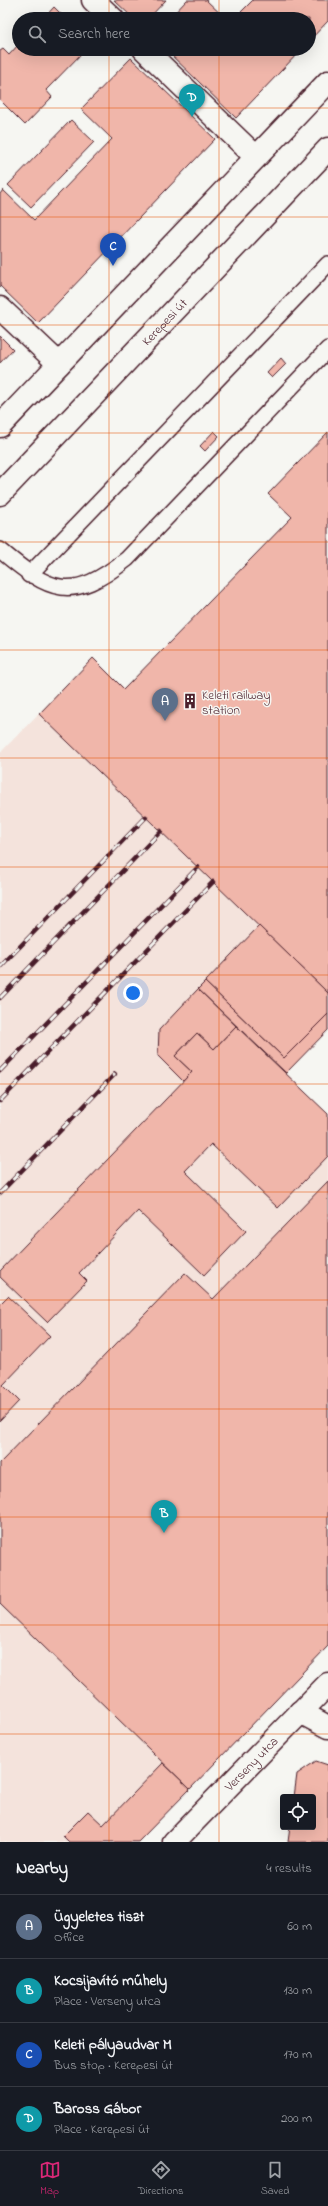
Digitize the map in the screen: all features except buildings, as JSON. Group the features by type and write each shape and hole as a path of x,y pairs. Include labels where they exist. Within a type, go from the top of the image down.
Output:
{"main road":[{"path":"93,0 106,12"},
{"path":"151,56 256,157"},
{"path":"0,426 328,82"},
{"name":"Kerepesi út","path":"0,494 328,149"},
{"path":"0,308 59,364"},
{"name":"Verseny utca","path":"178,1841 328,1684"},
{"path":"300,1712 328,1727"}],"lane":[{"path":"29,575 328,264"},
{"path":"0,550 29,575 58,587 76,588 94,582 127,559 328,349"}],"shaded area":[{"path":"328,432 284,1058 286,1073 328,1114 328,1646 138,1842 0,1842 0,753 93,658 125,689 292,517 268,494"}],"railway":[{"path":"0,967 146,817"},
{"path":"0,998 161,831"},
{"path":"0,1071 198,867"},
{"path":"0,1101 213,882"},
{"path":"0,1193 115,1074"}],"place":[{"name":"Baross Gábor","path":"192,117"},
{"name":"Keleti pályaudvar M","path":"113,266"},
{"name":"Keleti railway station","path":"190,701"},
{"name":"Ügyeletes tiszt","path":"165,721"},
{"name":"Kocsijavító műhely","path":"164,1533"}]}
